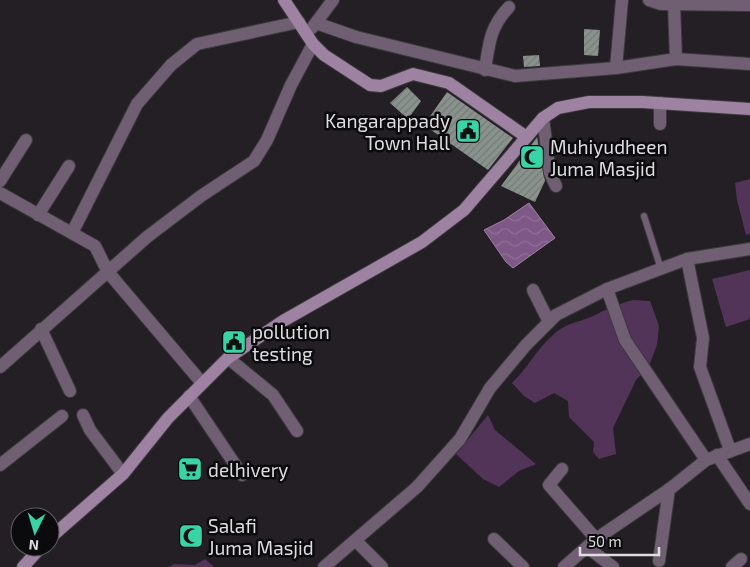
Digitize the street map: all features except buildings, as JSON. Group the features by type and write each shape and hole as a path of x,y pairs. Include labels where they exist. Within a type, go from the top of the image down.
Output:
{"main road":[{"path":"284,0 311,40 324,55 370,85 381,86 413,74 449,83 525,136"},
{"path":"60,529 123,474 168,418 228,358 283,320 422,242 464,210 525,136 543,118 558,108 589,102 660,103 750,109"},
{"path":"23,567 32,557"}],"street":[{"path":"0,367 147,237 201,196 254,161 267,140 311,40 316,23 333,0"},
{"path":"616,68 622,0"},
{"path":"649,0 661,4 750,5"},
{"path":"674,4 676,59"},
{"path":"485,70 490,37 497,20 509,7"},
{"path":"72,234 137,104 171,66 197,44 299,22"},
{"path":"316,23 356,38 515,76 616,68 676,59 750,64"},
{"path":"660,103 660,124"},
{"path":"543,118 550,173 556,186"},
{"path":"0,182 26,140"},
{"path":"38,215 68,166"},
{"path":"0,193 95,246 108,272 202,383"},
{"path":"324,567 417,487 454,446 490,388 526,345 556,315 607,289 687,259 750,249"},
{"path":"687,259 704,338 700,367 730,450"},
{"path":"607,289 625,340 711,458 750,504"},
{"path":"533,290 550,322"},
{"path":"41,329 70,391"},
{"path":"228,358 272,395 297,431"},
{"path":"190,396 242,475"},
{"path":"82,415 90,430 123,474"},
{"path":"0,464 62,416"},
{"path":"564,567 591,543 711,458 750,444"},
{"path":"562,469 549,485 591,543 612,567"},
{"path":"658,561 669,489"},
{"path":"494,539 523,567"},
{"path":"356,541 382,567"}],"lane":[{"path":"644,216 661,269"}],"shaded area":[{"path":"750,179 750,234 746,235 737,200 735,183"},
{"path":"750,270 750,319 726,327 712,279"},
{"path":"633,300 650,301 659,326 657,345 649,366 636,380 613,428 616,454 599,459 593,452 594,442 569,417 568,401 554,393 535,403 524,396 512,383 546,341 561,328"},
{"path":"488,415 495,430 536,464 519,471 499,487 483,479 456,454"},
{"path":"205,559 214,567 169,567 174,564 195,565"}],"water":[{"path":"529,203 555,238 513,268 506,262 484,230 504,220"}],"place":[{"name":"Kangarappady Town Hall","path":"468,131"},
{"name":"Muhiyudheen Juma Masjid","path":"532,157"},
{"name":"pollution testing","path":"234,342"},
{"name":"delhivery","path":"190,469"},
{"name":"Salafi Juma Masjid","path":"191,536"}]}
